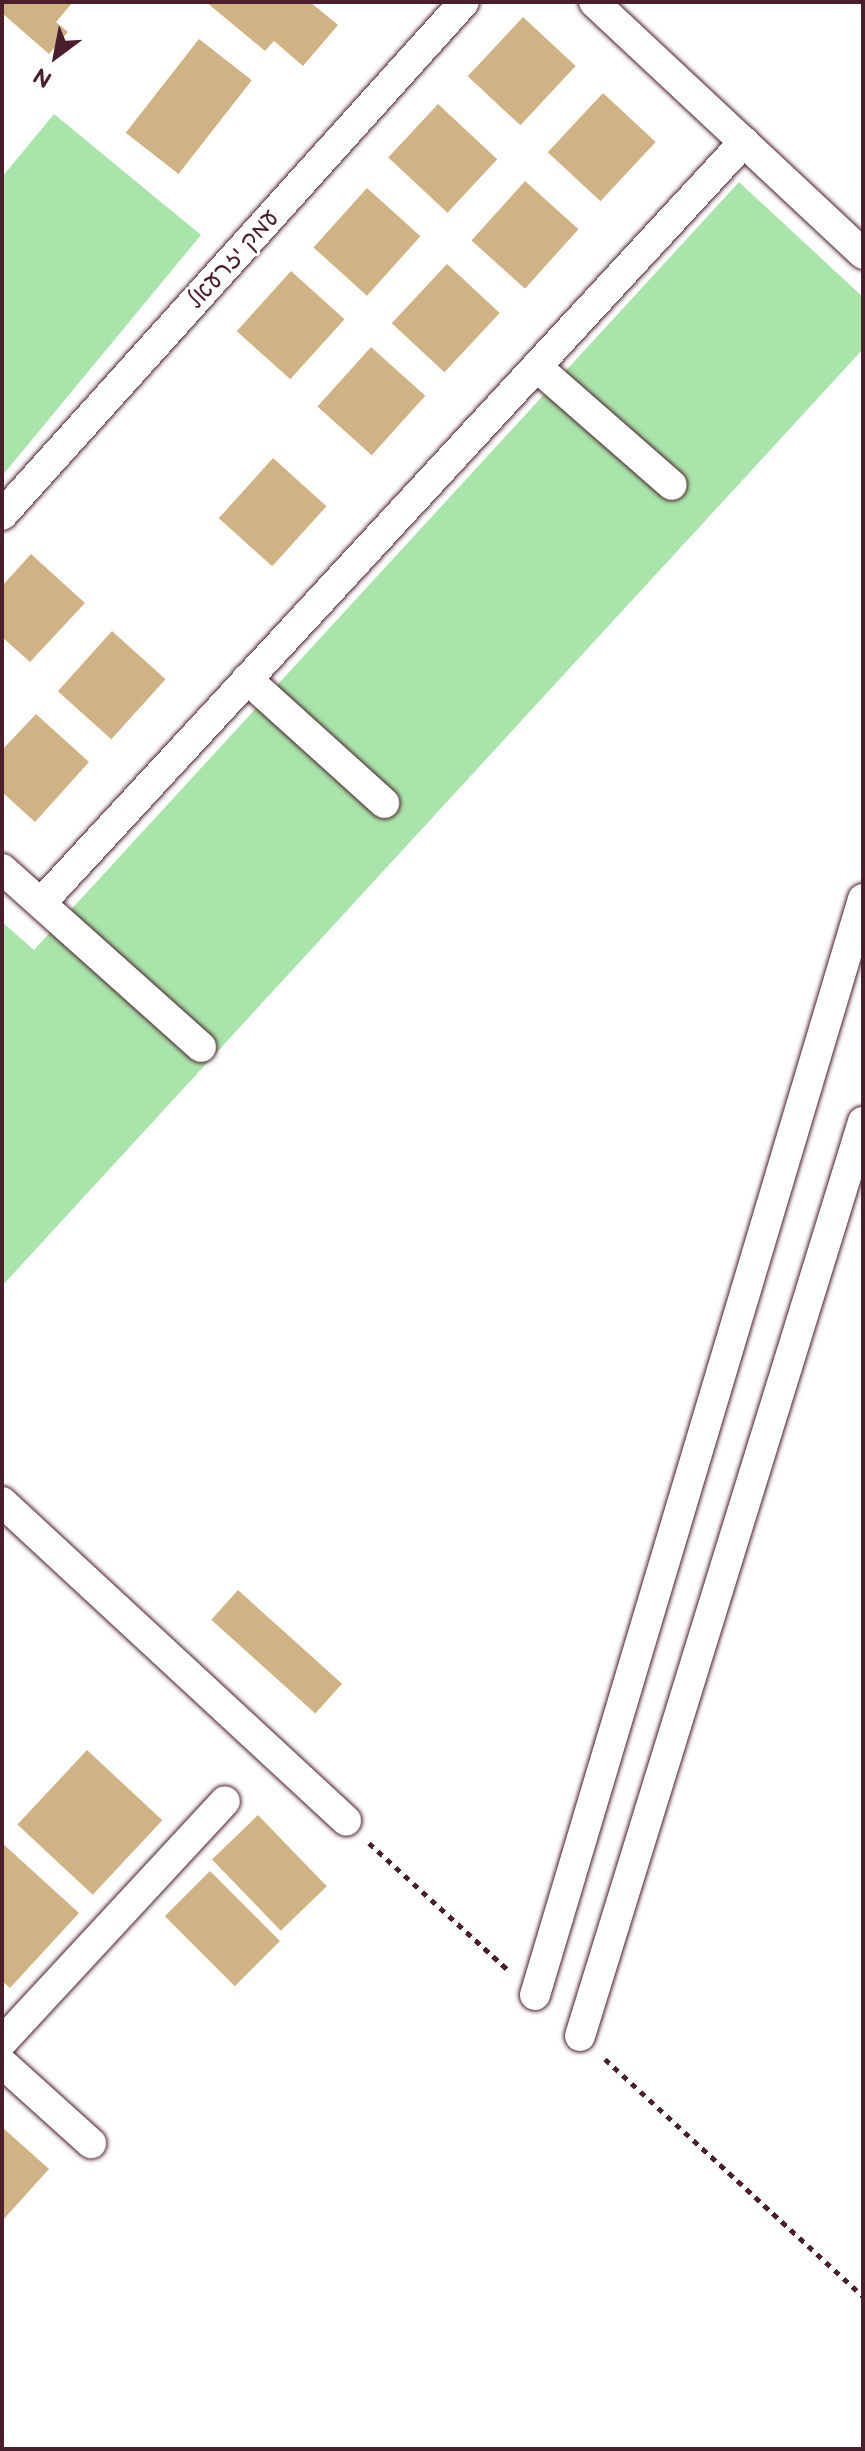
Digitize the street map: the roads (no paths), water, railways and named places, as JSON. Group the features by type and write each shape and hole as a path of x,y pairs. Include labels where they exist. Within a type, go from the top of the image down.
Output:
{"street":[{"name":"עמק יזרעאל","path":"2,515 464,2"},
{"path":"594,2 863,254"},
{"path":"41,903 744,142"},
{"path":"537,367 672,485"},
{"path":"247,679 384,803"},
{"path":"2,869 201,1047"},
{"path":"535,1995 863,899"},
{"path":"580,2036 863,1122"},
{"path":"2,1502 346,1821"},
{"path":"2,2042 225,1801"},
{"path":"2,2063 91,2143"}]}
